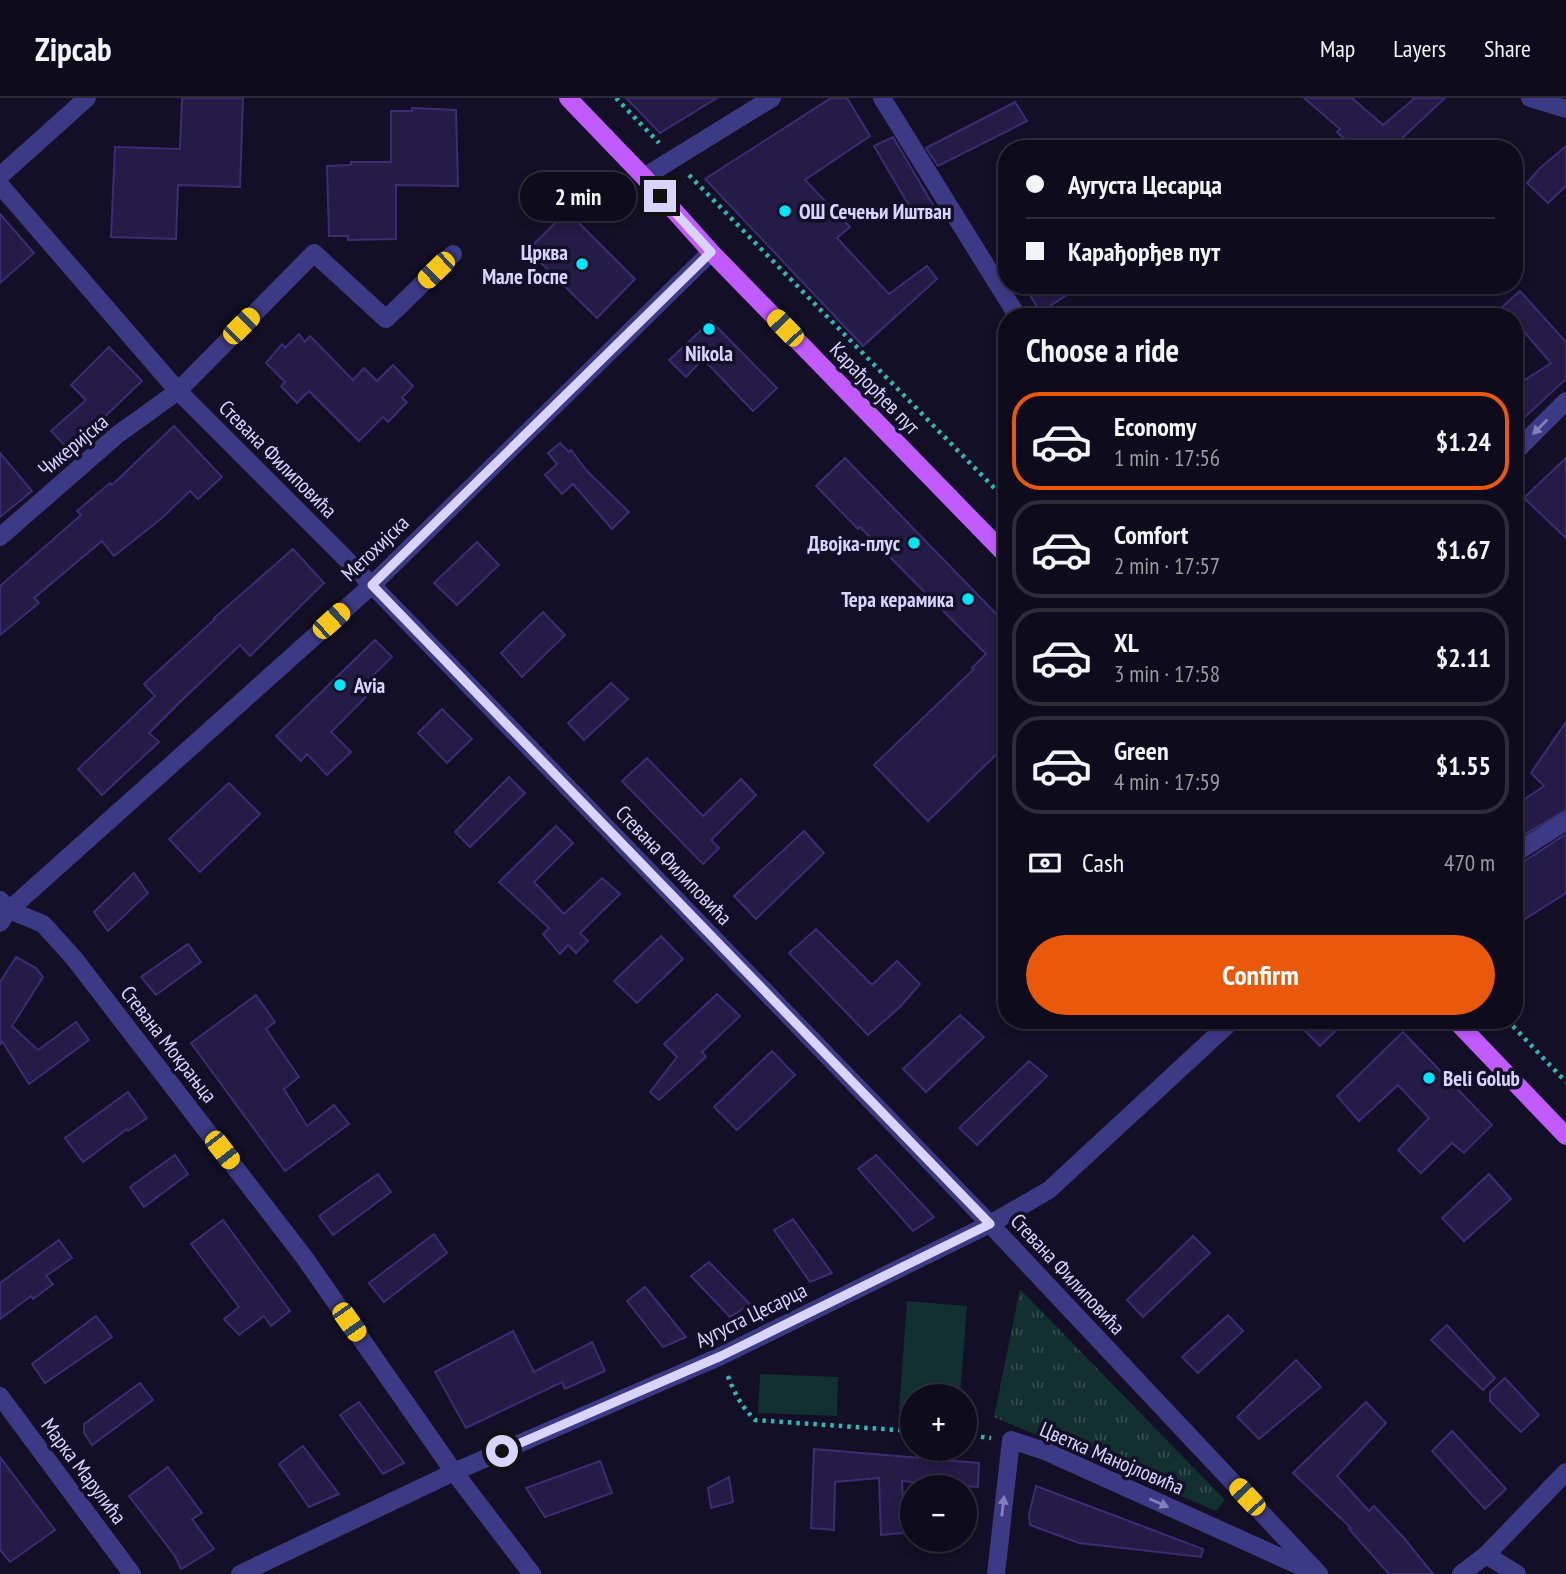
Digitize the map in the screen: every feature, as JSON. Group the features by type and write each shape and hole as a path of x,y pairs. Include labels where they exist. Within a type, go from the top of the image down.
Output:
{"main road":[{"name":"Карађорђев пут","path":"568,98 711,252 998,547"},
{"path":"1464,1029 1566,1136"}],"street":[{"path":"0,176 88,98"},
{"path":"644,177 772,98"},
{"path":"882,98 998,285"},
{"path":"1530,98 1566,109"},
{"name":"Стевана Филиповића","path":"0,185 178,391 372,585 990,1224 1319,1574"},
{"name":"Метохијска","path":"3,911 372,585 711,252"},
{"name":"Чикеријска","path":"0,537 117,435 178,391 314,253 386,318 453,254"},
{"path":"1523,444 1566,401"},
{"path":"1523,848 1566,821"},
{"name":"Стевана Мокрањца","path":"3,911 43,925 73,957 304,1257 454,1472 532,1574"},
{"name":"Аугуста Цесарца","path":"240,1574 454,1472 721,1356 990,1224 1049,1190 1223,1029"},
{"name":"Марка Марулића","path":"0,1396 132,1574"},
{"name":"Цветка Манојловића","path":"996,1574 1011,1440 1045,1451 1319,1574"},
{"path":"1461,1574 1486,1555 1566,1472"},
{"path":"1486,1555 1517,1574"}],"path":[{"path":"616,98 998,492"},
{"path":"1516,1029 1566,1082"},
{"path":"721,1356 733,1391 755,1420 900,1430"}],"green space":[{"path":"1020,1289 1225,1500 1216,1511 994,1417"},
{"path":"907,1301 967,1306 961,1384 901,1384"},
{"path":"760,1374 838,1377 837,1416 758,1413"}],"building":[{"path":"182,98 243,98 240,187 178,185 176,239 111,237 115,147 180,149"},
{"path":"626,98 717,98 660,133"},
{"name":"ОШ Сечењи Иштван","path":"831,98 847,98 870,136 805,180 850,227 837,238 889,294 927,266 937,279 863,346 705,179"},
{"path":"1304,98 1352,98 1383,125 1415,98 1445,98 1400,140 1345,140 1337,132 1340,129"},
{"path":"1015,102 1027,121 938,166 926,148"},
{"path":"412,108 456,110 458,186 396,185 396,239 348,240 348,236 329,236 327,166 351,165 351,162 391,162 391,111 412,111"},
{"path":"893,137 936,210 918,221 874,146"},
{"path":"1566,146 1566,186 1548,203 1527,183"},
{"name":"Црква Мале Госпе","path":"567,211 635,279 597,318 528,250"},
{"path":"0,214 34,253 0,283"},
{"path":"1029,294 1069,294 1046,308 1038,308"},
{"path":"1517,294 1523,294 1566,342 1566,379 1523,419 1523,381 1551,363 1523,330 1523,308 1502,307"},
{"path":"711,321 777,388 753,411 703,359 686,377 669,360"},
{"path":"299,334 305,342 310,336 353,380 364,368 377,381 393,365 413,386 402,398 407,402 388,422 383,417 359,441 309,391 297,403 281,386 285,382 266,363 282,344 285,348"},
{"path":"109,347 142,381 97,424 103,432 74,455 51,431 86,400 71,385"},
{"path":"174,426 222,477 198,499 190,491 162,518 114,556 102,541 34,598 39,603 0,635 0,586 81,515 77,511 110,483 112,485"},
{"path":"560,443 569,452 571,450 587,471 629,512 612,529 573,484 562,494 545,475 557,464 548,453"},
{"path":"0,453 32,491 0,517"},
{"path":"845,458 998,616 998,753 928,821 874,765 974,669 972,668 986,654 816,486"},
{"path":"1566,458 1566,538 1524,498"},
{"path":"477,542 499,565 457,605 434,583"},
{"path":"293,549 324,583 250,656 240,645 179,703 149,733 159,742 102,795 78,769 155,696 144,684"},
{"path":"543,612 565,635 522,677 501,653"},
{"path":"375,640 392,657 359,689 366,697 331,732 351,752 327,775 307,754 301,761 276,736"},
{"path":"611,683 628,699 584,740 568,723"},
{"path":"442,709 472,739 447,763 418,733"},
{"path":"1566,722 1566,810 1523,836 1523,800 1544,786 1531,773"},
{"path":"647,758 703,816 741,779 756,795 711,840 719,848 703,864 622,781"},
{"path":"509,777 525,793 470,847 455,832"},
{"path":"229,783 260,814 200,872 169,839"},
{"path":"556,826 573,843 534,882 564,914 602,878 620,894 580,933 588,941 576,953 568,945 560,954 543,934 549,928 499,882"},
{"path":"804,831 824,853 756,919 734,896"},
{"path":"1566,834 1566,893 1523,920 1523,862"},
{"path":"134,873 148,893 108,931 94,912"},
{"path":"816,929 872,985 897,961 920,984 900,1007 868,1035 789,953"},
{"path":"661,936 683,959 637,1003 614,981"},
{"path":"188,944 201,962 156,995 141,977"},
{"path":"16,957 36,968 43,977 12,1026 38,1050 76,1022 89,1040 29,1084 2,1041 0,1045 0,982"},
{"path":"717,994 740,1016 702,1052 706,1057 659,1100 650,1092 677,1057 664,1044"},
{"path":"256,995 275,1022 266,1029 299,1077 284,1089 307,1126 334,1105 349,1124 285,1171 191,1043"},
{"path":"960,1015 984,1037 926,1092 903,1069"},
{"path":"1303,1029 1338,1029 1320,1046"},
{"path":"1403,1032 1492,1125 1464,1153 1452,1143 1421,1173 1398,1150 1429,1118 1398,1085 1359,1121 1337,1096"},
{"path":"772,1051 795,1075 737,1130 714,1107"},
{"path":"1029,1061 1047,1076 977,1145 959,1128"},
{"path":"128,1092 147,1118 128,1131 127,1129 83,1162 65,1138"},
{"path":"175,1155 188,1174 144,1207 130,1187"},
{"path":"876,1155 934,1217 913,1231 858,1169"},
{"path":"378,1174 391,1192 333,1235 319,1216"},
{"path":"1489,1174 1511,1199 1464,1241 1442,1218"},
{"path":"793,1219 832,1273 810,1282 774,1230"},
{"path":"223,1220 290,1311 271,1326 264,1316 239,1335 224,1319 239,1307 191,1244"},
{"path":"434,1234 447,1253 384,1302 369,1283"},
{"path":"1193,1236 1210,1253 1143,1317 1127,1300"},
{"path":"59,1240 72,1258 46,1276 53,1284 33,1299 31,1296 0,1319 0,1283"},
{"path":"709,1262 750,1304 730,1317 691,1276"},
{"path":"645,1287 686,1337 663,1347 627,1301"},
{"path":"1228,1315 1243,1331 1198,1373 1182,1357"},
{"path":"96,1316 112,1337 45,1383 32,1364"},
{"path":"1447,1325 1495,1378 1483,1390 1431,1340"},
{"path":"513,1331 534,1372 592,1342 605,1371 565,1389 562,1382 466,1428 435,1372"},
{"path":"1296,1360 1321,1387 1259,1439 1237,1417"},
{"path":"1505,1378 1539,1415 1521,1432 1490,1401 1490,1392"},
{"path":"140,1383 153,1400 92,1445 84,1433 84,1424"},
{"path":"359,1402 404,1463 383,1474 340,1415"},
{"path":"1366,1402 1386,1423 1337,1476 1369,1511 1374,1506 1433,1574 1389,1574 1349,1529 1351,1528 1293,1473"},
{"path":"1452,1431 1506,1489 1485,1509 1432,1451"},
{"path":"303,1446 339,1494 309,1507 279,1464"},
{"path":"814,1449 900,1456 900,1461 979,1463 978,1487 977,1475 900,1475 900,1533 881,1535 879,1478 835,1482 834,1530 811,1528"},
{"path":"0,1457 55,1530 10,1562 0,1550"},
{"path":"600,1461 612,1493 545,1517 526,1488"},
{"path":"168,1467 202,1513 192,1519 214,1549 181,1569 175,1556 129,1496"},
{"path":"729,1477 733,1502 711,1508 708,1488"},
{"path":"1036,1486 1203,1549 1201,1557 1079,1543 1030,1525 1029,1514"}],"place":[{"name":"ОШ Сечењи Иштван","path":"785,211"},
{"name":"Црква Мале Госпе","path":"582,264"},
{"name":"Nikola","path":"709,329"},
{"name":"Двојка-плус","path":"914,543"},
{"name":"Тера керамика","path":"968,599"},
{"name":"Avia","path":"340,685"},
{"name":"Beli Golub","path":"1429,1078"}],"route":[{"path":"502,1451 721,1356 990,1224 372,585 711,252 660,196"}]}
